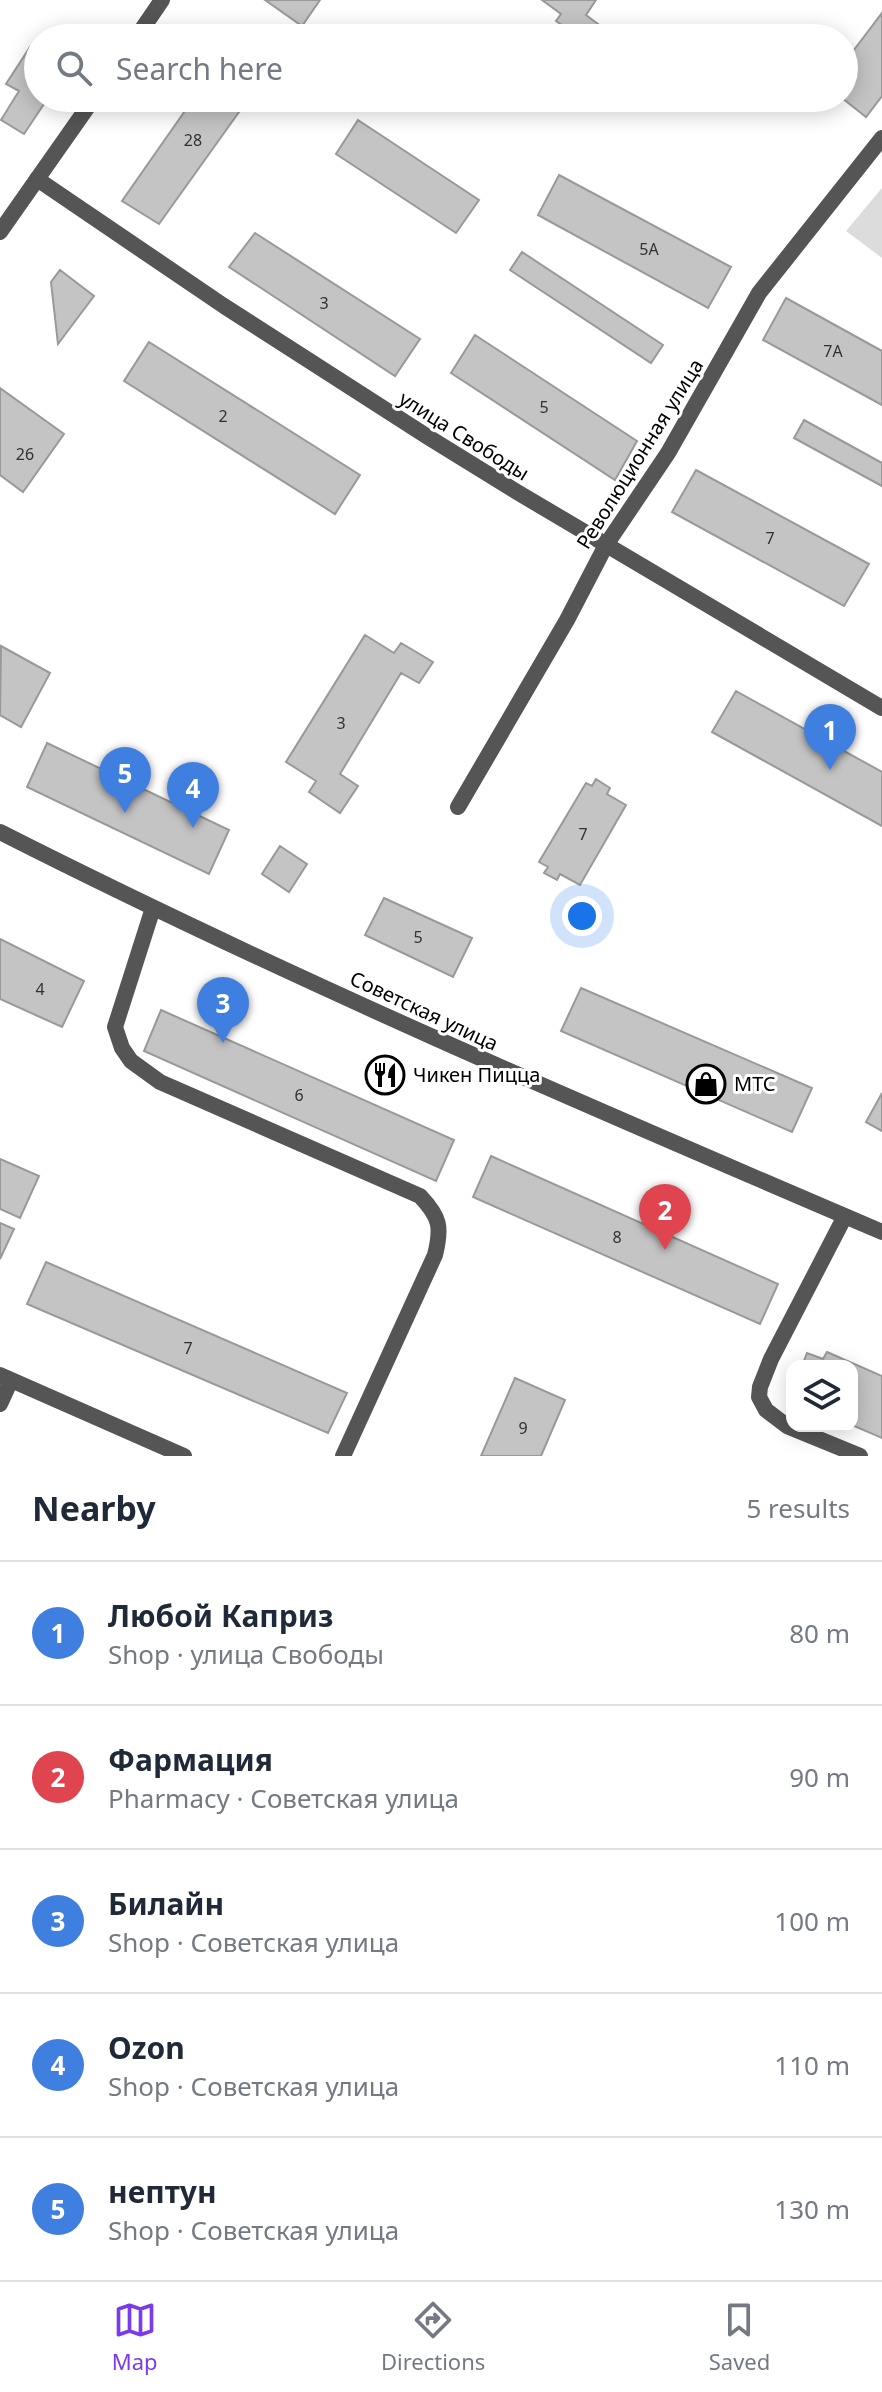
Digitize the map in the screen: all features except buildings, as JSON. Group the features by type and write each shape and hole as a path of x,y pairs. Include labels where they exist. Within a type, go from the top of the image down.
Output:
{"street":[{"path":"146,24 162,0"},
{"path":"0,232 84,112"},
{"name":"Революционная улица","path":"458,807 567,620 606,545 668,453 759,293 882,138"},
{"name":"улица Свободы","path":"37,179 328,373 606,545 882,708"},
{"name":"Советская улица","path":"0,832 153,908 538,1086 882,1232"},
{"path":"153,908 115,1027 122,1048 131,1061 160,1082 420,1196 436,1212 440,1235 435,1255 343,1456"},
{"path":"845,1216 771,1359 759,1397 766,1410 787,1426 860,1456"},
{"path":"0,1404 6,1377 184,1456"}],"shaded area":[{"path":"882,188 882,258 846,231"}],"place":[{"name":"Любой Каприз","path":"830,770"},
{"name":"нептун","path":"125,813"},
{"name":"Ozon","path":"193,828"},
{"name":"Билайн","path":"223,1043"},
{"name":"Чикен Пицца","path":"385,1075"},
{"name":"МТС","path":"706,1084"},
{"name":"Фармация","path":"665,1250"}]}
